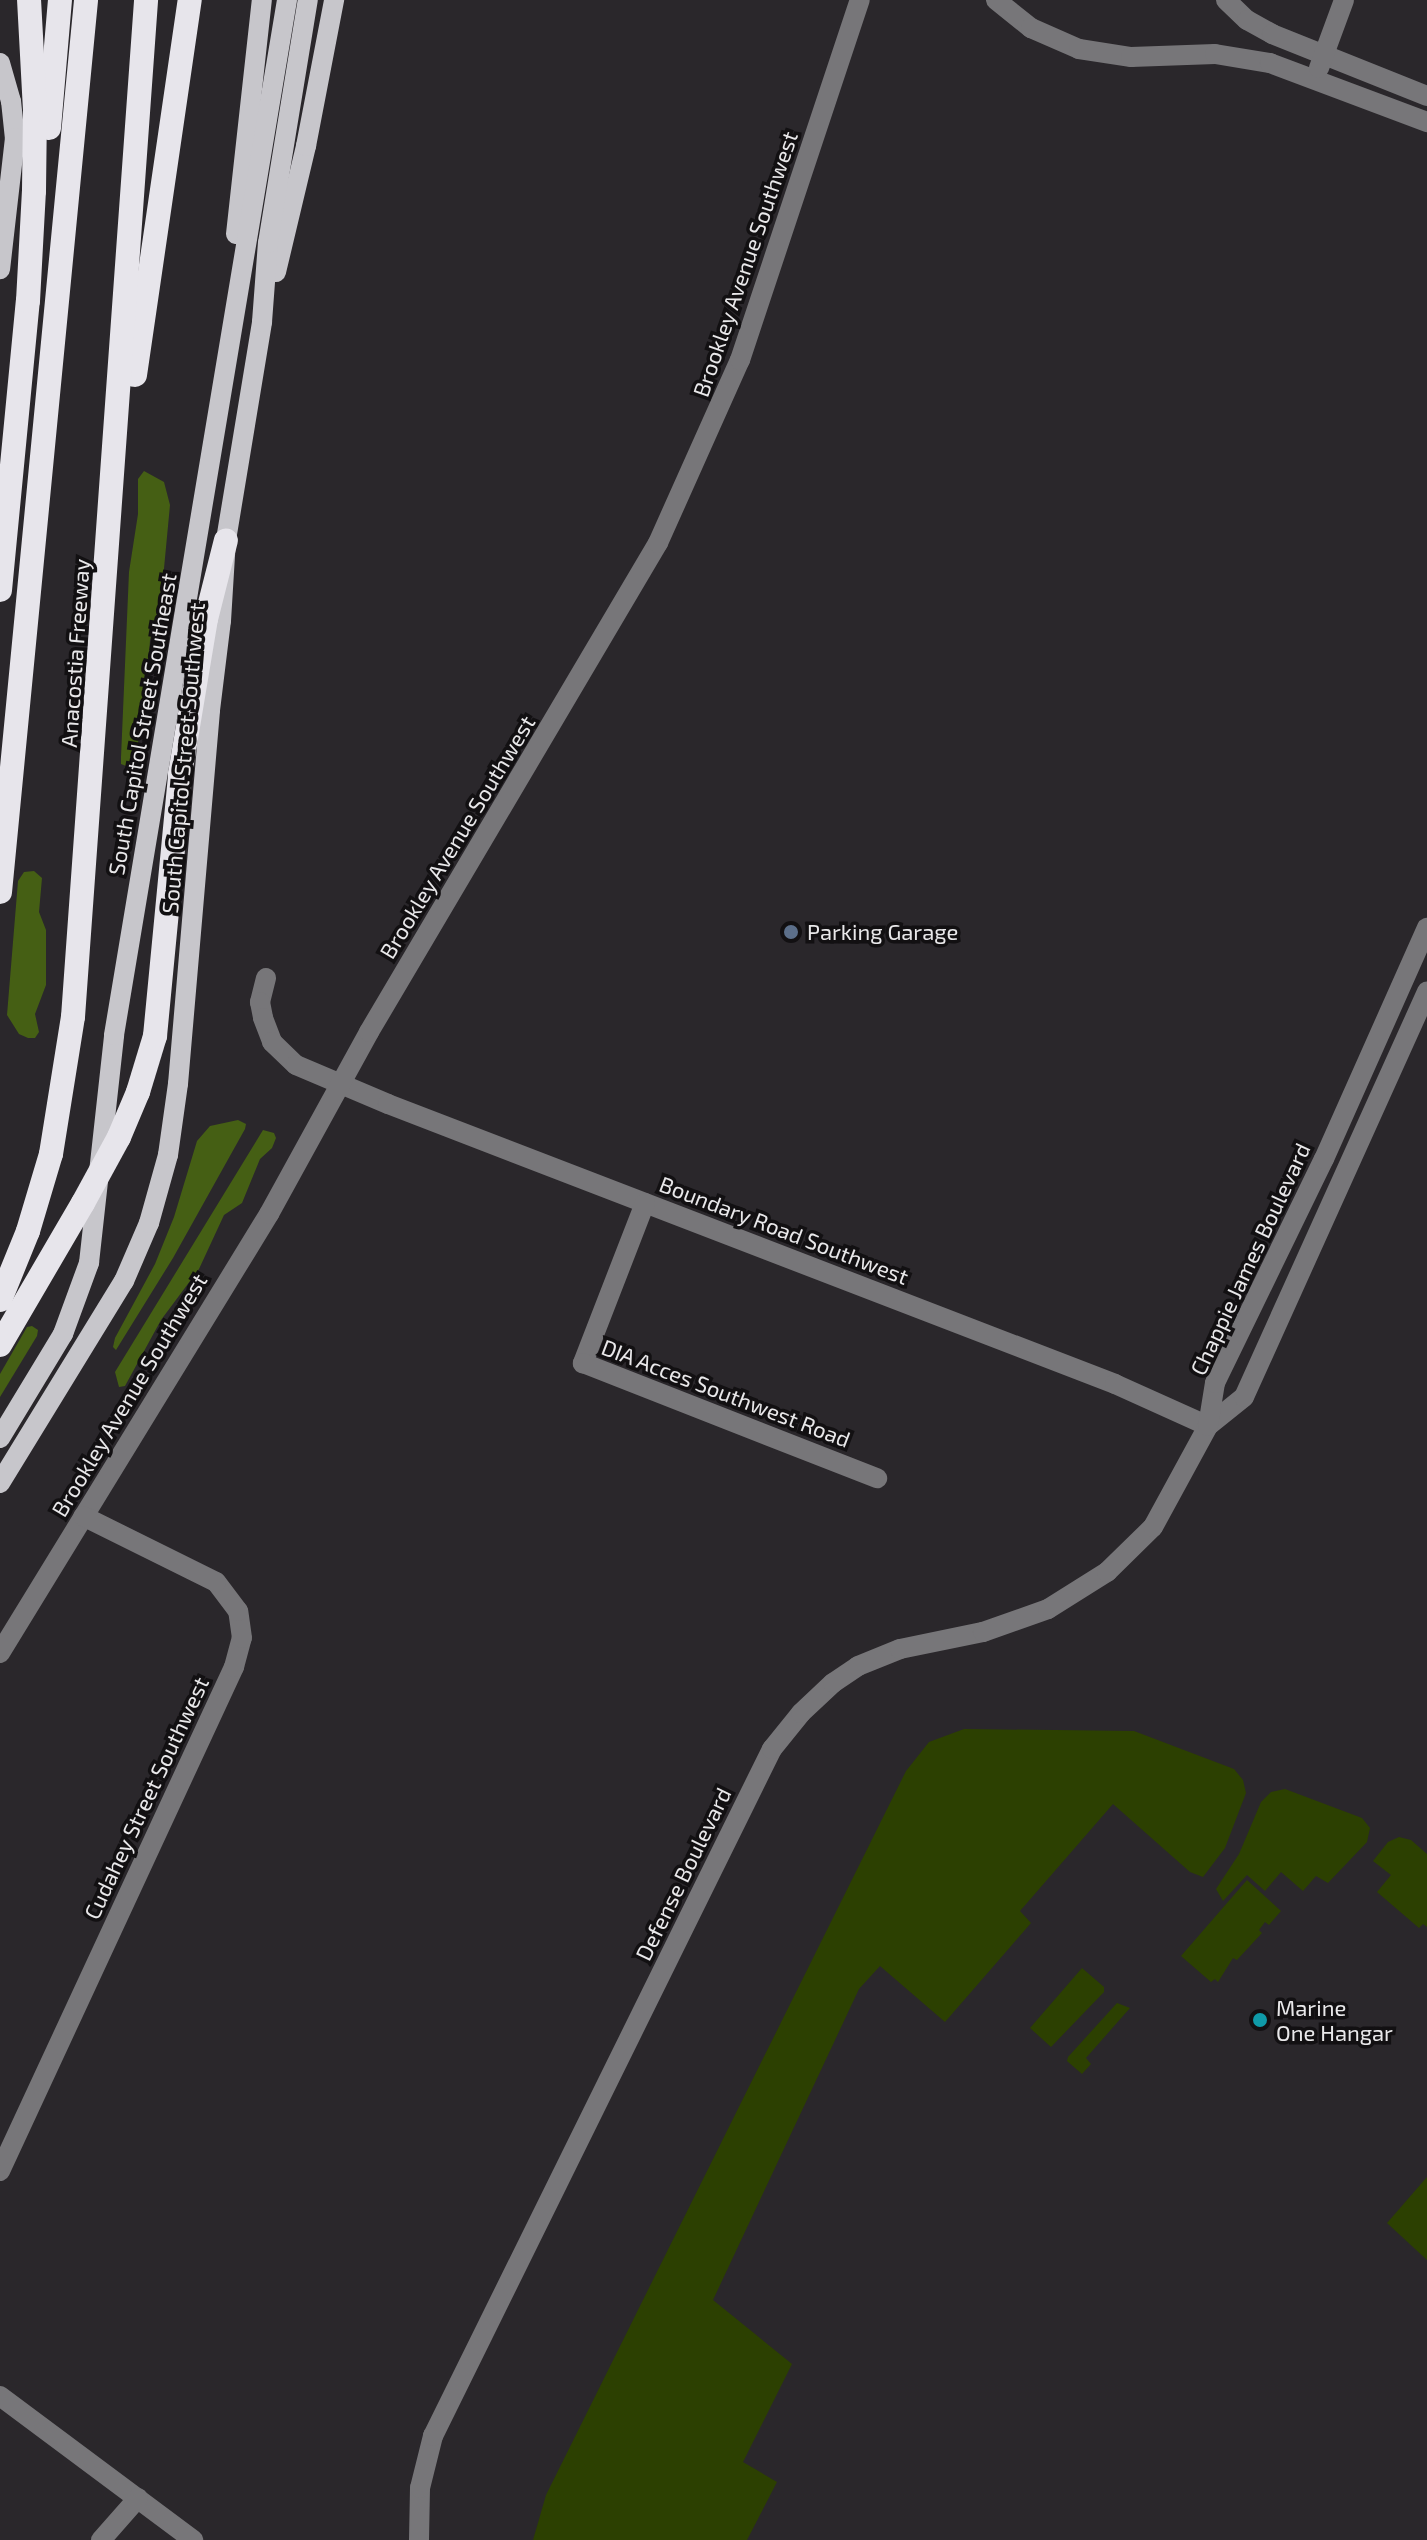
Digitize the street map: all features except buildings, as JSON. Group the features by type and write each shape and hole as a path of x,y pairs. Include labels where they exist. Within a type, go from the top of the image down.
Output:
{"highway":[{"path":"0,590 28,301 36,138 29,0"},
{"path":"28,301 38,249 60,0"},
{"path":"0,892 86,0"},
{"name":"Anacostia Freeway","path":"0,1300 44,1181 70,1046 146,0"},
{"path":"108,555 124,477 148,274 190,0"},
{"path":"0,1345 119,1137 138,1092 155,1036 180,774 206,619 226,540"}],"main road":[{"path":"229,353 231,270 262,0"},
{"name":"South Capitol Street Southeast","path":"0,1438 63,1334 89,1263 114,1035 287,0"},
{"name":"South Capitol Street Southwest","path":"0,1483 124,1281 149,1223 163,1177 178,1084 226,540 262,322 268,243 308,0"},
{"path":"262,322 306,146 334,0"},
{"path":"0,63 11,101 15,138 0,269"}],"street":[{"name":"Brookley Avenue Southwest","path":"0,1653 269,1214 342,1082 613,623 679,501 751,332 860,0"},
{"path":"996,0 1031,28 1079,49 1131,57 1215,54 1243,57 1270,63 1427,122"},
{"path":"1226,0 1247,20 1272,34 1427,96"},
{"path":"1315,79 1344,0"},
{"name":"Chappie James Boulevard","path":"1208,1426 1215,1383 1330,1146 1427,928"},
{"name":"Boundary Road Southwest","path":"266,978 260,1002 272,1042 296,1065 388,1104 1115,1384 1208,1426"},
{"path":"1208,1426 1244,1397 1427,991"},
{"name":"DIA Acces Southwest Road","path":"645,1203 583,1363 877,1478"},
{"name":"Defense Boulevard","path":"419,2540 420,2488 433,2436 779,1738 833,1683 858,1666 900,1649 1016,1622 1064,1601 1100,1578 1136,1546 1161,1516 1208,1426"},
{"name":"Cudahey Street Southwest","path":"0,2171 234,1667 242,1638 235,1604 216,1582 83,1516"},
{"path":"0,2396 193,2540"},
{"path":"101,2540 138,2498"}],"green space":[{"path":"144,471 164,482 170,505 161,600 150,640 146,704 136,752 131,766 126,766 121,764 121,757 129,572 138,514 138,479"},
{"path":"34,871 42,878 39,912 46,930 46,985 35,1014 39,1032 35,1038 28,1038 19,1034 7,1015 18,881 24,872"},
{"path":"238,1120 246,1124 245,1129 173,1258 116,1350 113,1347 115,1338 155,1264 174,1217 197,1141 210,1126"},
{"path":"263,1130 274,1133 276,1138 272,1148 260,1159 242,1203 224,1215 199,1269 161,1320 125,1386 119,1387 115,1372"},
{"path":"27,1327 38,1330 37,1336 0,1397 0,1374"},
{"path":"964,1729 1134,1731 1234,1769 1243,1780 1246,1793 1225,1848 1203,1877 1190,1872 1113,1804 1020,1911 1031,1923 945,2022 880,1966 859,1989 713,2300 792,2364 743,2462 777,2482 747,2540 533,2540 546,2495 906,1771 929,1742"},
{"path":"1285,1789 1362,1818 1370,1828 1367,1842 1328,1883 1316,1876 1303,1891 1281,1872 1265,1891 1247,1875 1223,1901 1216,1889 1239,1854 1261,1802 1271,1792"},
{"path":"1399,1837 1411,1840 1427,1854 1427,1927 1423,1924 1419,1928 1377,1892 1391,1875 1373,1861 1388,1842"},
{"path":"1247,1880 1281,1911 1269,1925 1265,1922 1259,1930 1262,1933 1237,1960 1233,1958 1218,1982 1215,1979 1211,1982 1181,1956"},
{"path":"1082,1968 1104,1987 1104,1992 1051,2047 1030,2028"},
{"path":"1117,2003 1130,2008 1086,2058 1091,2064 1082,2074 1067,2061 1068,2057"},
{"path":"1427,2177 1427,2260 1387,2223"}],"place":[{"name":"Parking Garage","path":"791,932"},
{"name":"Marine One Hangar","path":"1260,2020"}]}
